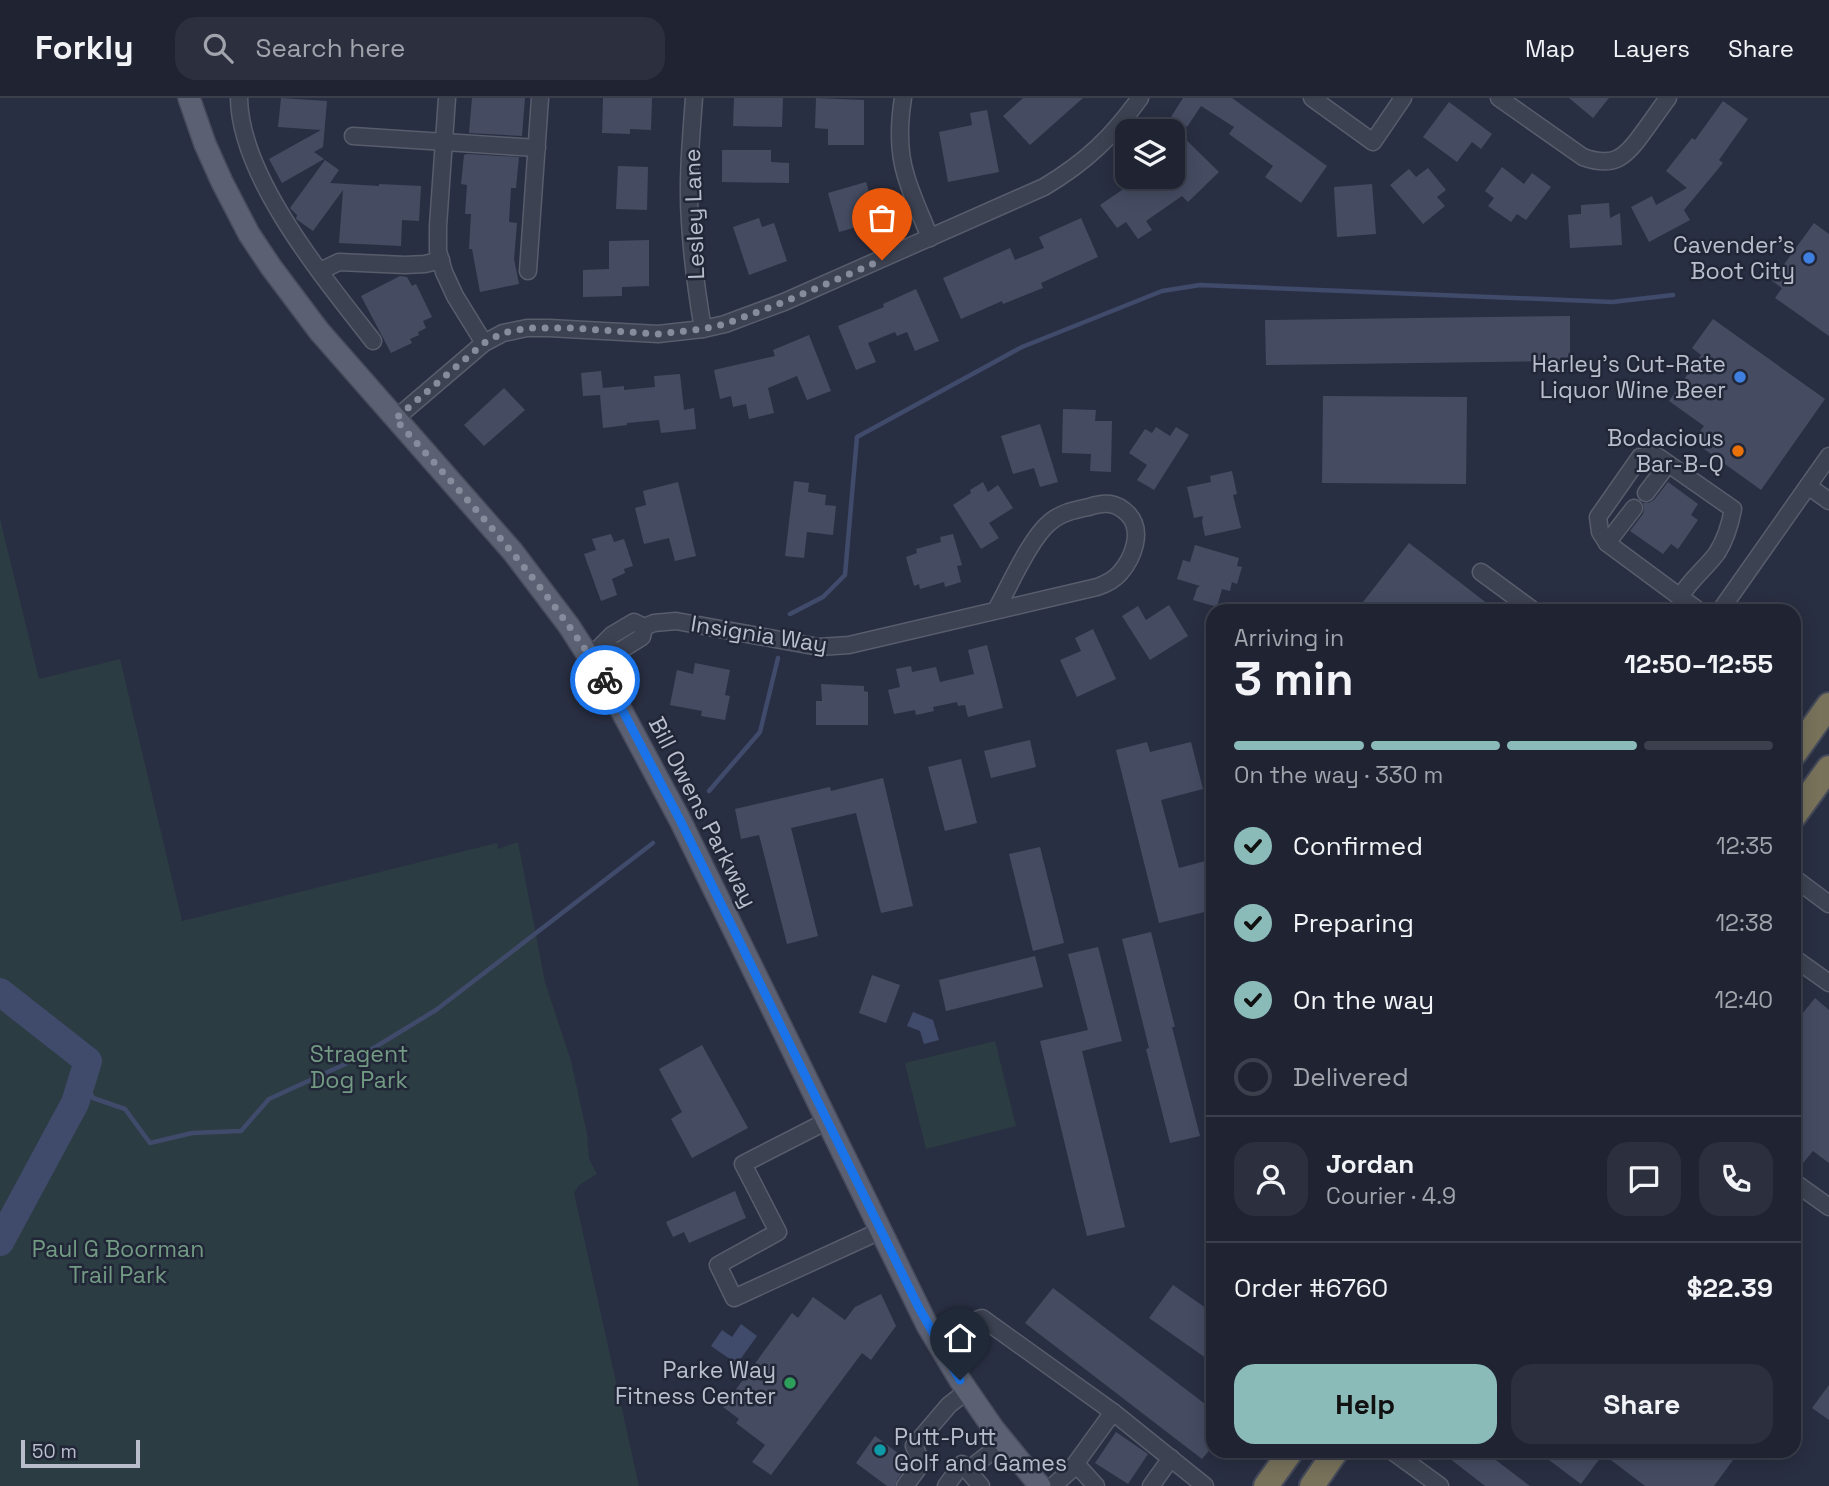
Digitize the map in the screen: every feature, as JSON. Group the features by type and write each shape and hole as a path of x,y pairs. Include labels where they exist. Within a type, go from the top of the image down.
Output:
{"highway":[{"path":"1801,745 1827,713"},
{"path":"1801,806 1829,768"},
{"path":"1266,1486 1286,1458"},
{"path":"1312,1486 1331,1458"}],"main road":[{"name":"Bill Owens Parkway","path":"189,98 213,162 259,251 319,331 513,552 590,657 625,715 680,820 933,1336 967,1391 1040,1486"}],"street":[{"path":"239,98 243,133 281,214 334,291 373,341"},
{"path":"447,98 437,239 444,272 461,308 484,343"},
{"path":"528,271 540,98"},
{"name":"Lesley Lane","path":"694,98 689,174 690,219 694,273 703,329"},
{"path":"903,98 900,127 902,160 930,238"},
{"path":"395,419 484,343 503,333 527,328 571,328 658,334 725,324 784,302 1044,187 1069,173 1112,134 1140,98"},
{"path":"1312,98 1373,142 1403,98"},
{"path":"1499,98 1583,157 1596,162 1623,157 1631,150 1668,98"},
{"path":"354,136 537,148"},
{"path":"320,271 339,262 405,265 441,260"},
{"path":"1680,597 1688,584 1717,553 1728,531 1733,509 1657,456 1640,457 1598,517 1600,532 1607,543 1680,597 1690,604"},
{"path":"1725,604 1829,456"},
{"path":"1646,493 1668,464"},
{"path":"1808,486 1829,501"},
{"name":"Insignia Way","path":"590,657 621,650 642,638 644,627 662,622 684,622 828,648 849,645 1097,587 1121,573 1135,543 1137,530 1132,518 1120,508 1108,503 1072,510 1057,517 1035,540 996,610"},
{"path":"1607,543 1634,508"},
{"path":"1481,572 1524,604"},
{"path":"1801,883 1829,904"},
{"path":"1801,963 1829,983"},
{"path":"827,1121 743,1164 778,1232 718,1265 734,1298 880,1231"},
{"path":"1801,1187 1829,1207"},
{"path":"933,1336 982,1318 1114,1412 1205,1486"},
{"path":"905,1486 922,1463 914,1446 949,1405 967,1391"},
{"path":"1053,1486 1076,1464 1114,1412"},
{"path":"968,1470 1004,1442"},
{"path":"1151,1486 1171,1458"},
{"path":"1402,1458 1440,1486"},
{"path":"946,1486 962,1464 981,1486"},
{"path":"1076,1464 1096,1486"}],"green space":[{"path":"0,519 39,679 120,659 182,921 497,843 498,849 518,842 545,982 571,1061 587,1134 589,1159 597,1174 579,1185 574,1193 639,1486 0,1486"},
{"path":"995,1041 1016,1126 926,1149 905,1063"}],"water":[{"path":"913,1012 933,1020 939,1040 924,1044 920,1031 907,1026"},
{"path":"741,1324 757,1336 737,1364 711,1346 722,1330 732,1337"}],"building":[{"path":"281,98 327,101 323,147 314,152 324,159 282,183 269,159 321,130 278,127"},
{"path":"472,98 525,98 522,136 469,133"},
{"path":"603,98 652,98 651,130 630,129 630,134 602,133"},
{"path":"734,98 783,98 782,127 733,126"},
{"path":"816,98 864,100 864,145 828,145 828,129 815,128"},
{"path":"1023,98 1083,98 1030,145 1003,116"},
{"path":"1183,98 1232,98 1327,166 1301,203 1265,177 1273,166 1229,134 1234,127 1201,106 1187,127 1185,119 1171,117"},
{"path":"1569,98 1609,98 1593,118"},
{"path":"1723,101 1748,119 1719,160 1723,163 1684,210 1690,220 1649,242 1631,207 1652,196 1656,205 1687,188 1666,171 1692,138 1695,140"},
{"path":"1449,102 1492,134 1481,149 1472,142 1457,162 1423,137"},
{"path":"987,110 999,172 948,182 939,132 972,125 970,113"},
{"path":"1185,139 1219,172 1188,202 1182,196 1146,221 1152,230 1138,239 1126,222 1117,228 1100,205 1123,189 1185,189"},
{"path":"722,150 771,150 771,162 789,163 789,183 722,182"},
{"path":"464,155 519,157 516,188 511,188 509,222 517,223 514,259 519,284 480,292 472,249 469,249 471,214 465,214 467,185 461,184"},
{"path":"325,160 339,170 330,183 421,186 419,221 402,220 401,246 339,243 343,190 313,231 296,219 297,215 290,208"},
{"path":"618,166 648,167 647,210 616,209"},
{"path":"1502,167 1524,184 1532,173 1551,187 1526,220 1517,214 1511,222 1488,206 1494,198 1485,191"},
{"path":"1428,168 1446,190 1437,197 1445,206 1423,224 1390,185 1409,169 1416,177"},
{"path":"866,182 878,221 839,232 828,193"},
{"path":"1372,184 1376,234 1337,237 1334,187"},
{"path":"1609,203 1610,218 1620,213 1622,245 1570,248 1568,215 1581,214 1581,205"},
{"path":"759,218 762,227 774,223 787,261 749,275 733,227"},
{"path":"1081,218 1098,257 1041,283 1043,288 1003,304 1002,301 961,319 943,278 1010,248 1015,260 1044,248 1039,237"},
{"name":"Cavender's Boot City","path":"1814,223 1829,234 1829,336 1775,298 1782,288 1772,281"},
{"path":"649,240 649,286 622,287 622,296 583,297 583,270 609,269 609,241"},
{"path":"400,276 407,277 412,286 416,284 432,317 423,321 426,328 410,339 412,343 391,353 361,296"},
{"path":"916,289 939,341 915,351 907,332 897,336 895,332 868,343 876,362 856,370 838,326 884,307 883,304"},
{"path":"1570,316 1570,361 1266,365 1265,320"},
{"name":"Harley's Cut-Rate Liquor Wine Beer","path":"1713,319 1825,399 1761,490 1693,441 1704,426 1669,401 1701,355 1692,348"},
{"path":"809,335 831,391 807,400 797,376 768,388 774,413 749,419 746,404 733,407 731,396 720,399 714,370 775,356 773,350"},
{"path":"601,371 603,388 624,386 624,390 655,387 654,376 680,374 684,410 694,408 696,429 661,433 659,420 603,428 600,395 583,396 581,373"},
{"path":"504,388 525,410 484,446 464,425"},
{"path":"1323,396 1467,397 1466,484 1322,483"},
{"path":"1063,409 1096,410 1095,421 1112,421 1111,472 1090,471 1091,454 1062,453"},
{"path":"1040,424 1058,482 1040,487 1034,468 1013,474 1001,436"},
{"path":"1156,427 1170,436 1176,427 1189,435 1154,490 1137,480 1147,465 1129,453 1145,429 1152,433"},
{"path":"1232,471 1237,494 1233,495 1241,528 1205,536 1203,516 1194,518 1187,487 1211,482 1210,476"},
{"path":"794,481 809,483 808,492 826,495 825,505 836,506 833,535 807,532 804,558 785,556"},
{"path":"678,482 696,556 675,561 669,538 644,544 635,508 646,505 643,491"},
{"path":"983,482 988,492 998,485 1013,508 989,523 999,538 981,549 953,505"},
{"path":"1668,482 1698,504 1691,515 1698,520 1678,549 1671,544 1663,554 1630,531 1643,514 1643,503 1654,500"},
{"path":"611,534 614,542 624,539 633,566 624,569 625,573 612,579 617,595 601,601 584,554 596,550 592,539"},
{"path":"953,534 962,565 957,566 961,582 945,587 944,582 920,589 919,584 914,586 906,557 917,553 916,549 941,542 940,537"},
{"path":"1409,543 1488,604 1361,604"},
{"path":"1195,545 1239,558 1237,566 1242,567 1237,584 1232,582 1230,591 1222,589 1218,604 1207,604 1193,600 1200,586 1177,579 1183,560 1190,562"},
{"path":"1169,605 1188,636 1150,660 1122,616 1138,606 1146,620"},
{"path":"1093,629 1116,679 1077,697 1060,660 1081,651 1075,638"},
{"path":"987,645 1003,708 968,717 965,705 958,706 957,702 933,707 934,711 916,715 915,710 894,714 888,690 900,687 896,669 911,666 912,672 936,667 940,682 974,674 968,650"},
{"path":"695,663 730,670 725,695 730,696 725,720 701,716 702,711 670,705 677,670 693,674"},
{"path":"821,684 864,686 864,691 868,692 868,725 816,725 816,701 822,701"},
{"path":"1030,740 1036,767 991,778 984,751"},
{"path":"1147,742 1150,752 1191,742 1203,789 1161,800 1179,868 1206,861 1206,912 1159,923 1116,750"},
{"path":"961,759 977,823 945,831 928,767"},
{"path":"883,778 913,906 881,913 856,813 791,828 818,936 787,944 759,835 741,839 735,809"},
{"path":"1040,847 1064,943 1033,951 1009,854"},
{"path":"1151,932 1200,1136 1170,1143 1122,939"},
{"path":"1098,947 1122,1041 1082,1051 1125,1227 1087,1236 1040,1041 1088,1030 1068,954"},
{"path":"1035,956 1043,987 946,1011 939,980"},
{"path":"872,975 900,985 886,1023 859,1013"},
{"path":"1815,998 1829,1010 1829,1163 1813,1151 1803,1163 1801,1161 1801,1015"},
{"path":"702,1045 748,1128 692,1158 671,1119 682,1112 659,1069"},
{"path":"735,1191 746,1218 689,1243 684,1232 673,1237 666,1222"},
{"path":"1173,1285 1206,1308 1206,1358 1149,1318"},
{"path":"1053,1288 1206,1405 1206,1454 1202,1459 1025,1323"},
{"name":"Parke Way Fitness Center","path":"881,1294 896,1326 871,1360 862,1353 771,1475 752,1462 765,1445 736,1423 739,1419 723,1407 792,1313 798,1318 813,1297 845,1320 855,1307"},
{"path":"1829,1385 1829,1420 1812,1408"},
{"path":"1116,1432 1148,1454 1128,1484 1095,1463"},
{"name":"Putt-Putt Golf and Games","path":"875,1436 910,1462 895,1486 887,1486 856,1463"},
{"path":"1449,1458 1493,1458 1530,1486 1485,1486"},
{"path":"1546,1458 1600,1458 1581,1484"},
{"path":"1608,1458 1733,1460 1714,1486 1645,1486"}],"waterway":[{"path":"790,614 823,597 845,575 857,437 1022,347 1162,291 1200,285 1612,302 1673,295"},
{"path":"709,791 760,732 778,658"},
{"path":"83,1078 93,1098 125,1109 150,1143 192,1133 241,1131 269,1099 354,1060 436,1010 653,843"},
{"path":"0,992 88,1061 75,1103 0,1242"}],"way so far":[{"path":"605,680 523,565 395,419 484,343 514,329 571,328 674,334 703,329 725,324 784,302 882,260"}],"place":[{"name":"Cavender's Boot City","path":"1809,258"},
{"name":"Harley's Cut-Rate Liquor Wine Beer","path":"1740,377"},
{"name":"Bodacious Bar-B-Q","path":"1738,451"},
{"name":"Parke Way Fitness Center","path":"790,1383"},
{"name":"Putt-Putt Golf and Games","path":"880,1450"}],"route":[{"path":"605,680 680,820 919,1308 960,1380"}],"park label":[{"name":"Stragent Dog Park","path":"359,1067"},
{"name":"Paul G Boorman Trail Park","path":"118,1262"}]}
